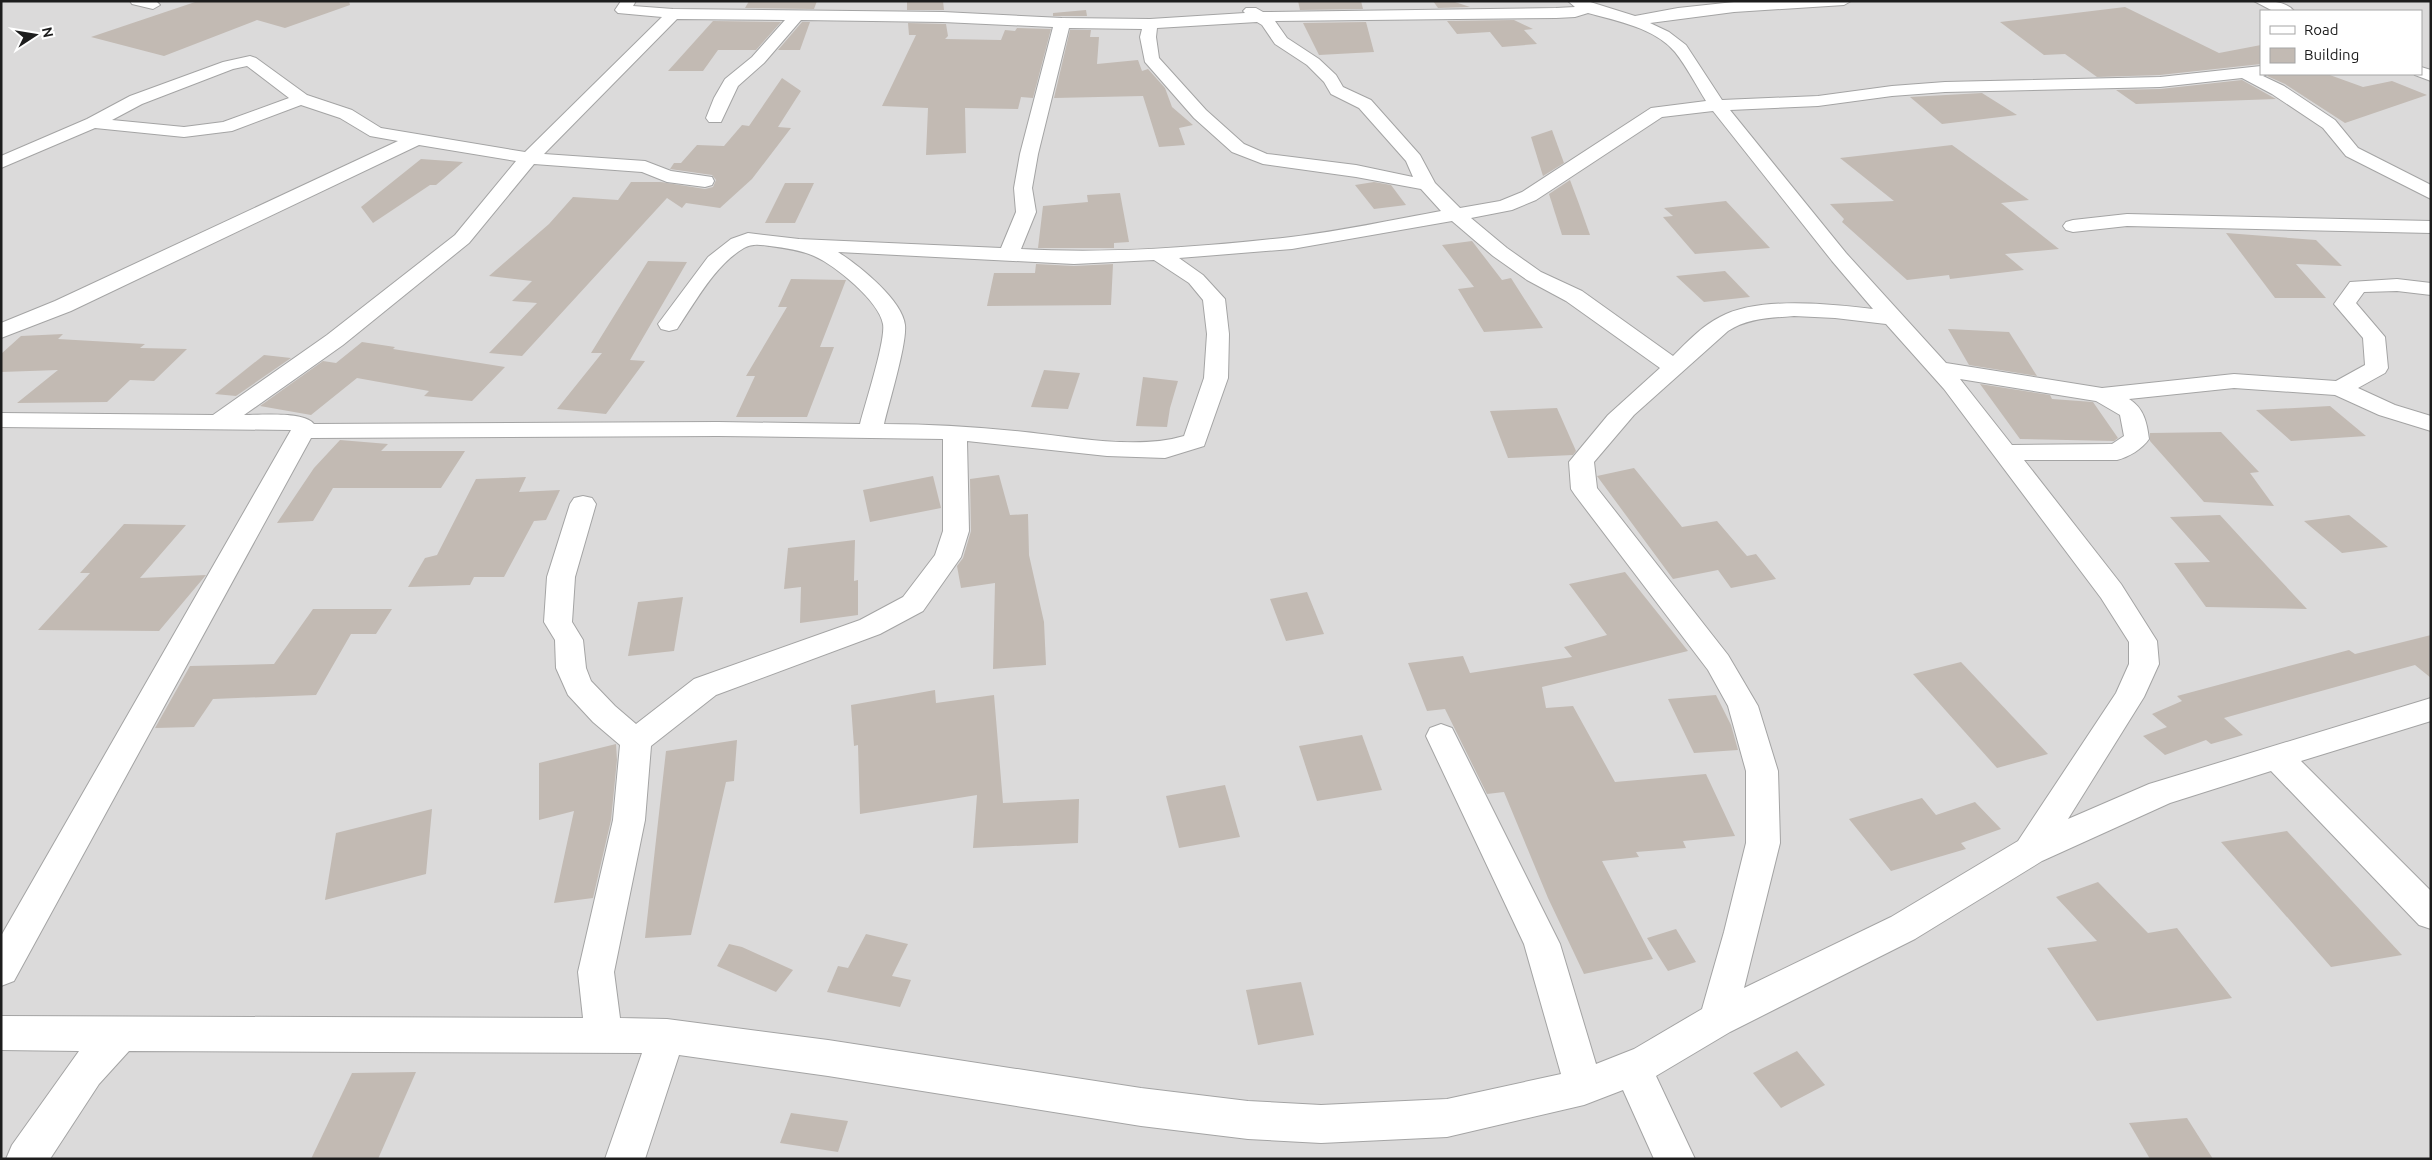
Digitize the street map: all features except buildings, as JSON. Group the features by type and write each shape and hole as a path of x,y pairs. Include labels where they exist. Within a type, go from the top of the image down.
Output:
{"street":[{"path":"137,1 152,4"},
{"path":"629,1 623,10 656,11 672,14 943,17 1150,24 1259,17 1556,13 1575,12 1582,5 1635,21 1663,35 1680,48 1716,105 1839,257 1939,369 2111,590 2143,641 2144,664 2129,696 2030,851"},
{"path":"1238,1 1268,22 1281,41 1312,62 1330,79 1336,90 1365,104 1414,159 1427,185 1455,214 1534,276 1574,296 1674,368"},
{"path":"1635,21 1678,13 1725,8 1844,1"},
{"path":"2261,1 2284,10"},
{"path":"219,422 335,340 462,238 529,158 672,14"},
{"path":"715,118 722,98 731,83 758,60 797,16"},
{"path":"1010,253 1026,212 1023,188 1029,154 1062,22"},
{"path":"1150,24 1148,37 1151,59 1200,114 1238,148 1262,159 1356,171 1427,185"},
{"path":"1,163 93,123 136,100 229,65 250,61 301,99 346,114 376,132 529,158 645,167 667,176 705,181"},
{"path":"2422,62 2431,76"},
{"path":"669,324 726,251 748,239 802,244 1010,253 1074,258 1160,255 1292,243 1505,206 1529,196 1587,156 1657,112 1716,105 1818,101 1892,91 1945,87 2160,82 2253,72 2329,124 2352,152 2431,193"},
{"path":"93,123 184,132 226,127 301,99"},
{"path":"1,331 63,306 222,229 320,186 416,139"},
{"path":"2073,226 2127,220 2431,227"},
{"path":"802,244 823,252 850,272 886,306 895,326 870,431"},
{"path":"302,431 442,432 718,429 955,432 1117,448 1166,450 1195,441 1216,378 1218,334 1214,299 1196,279 1160,255"},
{"path":"2340,388 2377,368 2374,338 2345,304 2357,286 2397,285 2431,288"},
{"path":"1717,1020 1742,932 1763,843 1762,771 1743,706 1718,663 1584,489 1581,462 1596,441 1674,368 1690,350 1733,318 1770,311 1807,311 1852,313 1894,318"},
{"path":"1939,369 2102,395 2234,381 2340,388 2387,410 2431,424"},
{"path":"2005,453 2117,452 2137,440 2135,419 2129,409 2102,395"},
{"path":"1,420 294,423 303,426 302,431 1,970"},
{"path":"604,1036 596,972 629,820 636,742 705,687 870,627 913,604 948,557 956,531 954,495 955,432"},
{"path":"583,504 561,577 558,622 569,640 572,668 579,687 604,714 636,742"},
{"path":"1,1034 667,1036 828,1058 1141,1107 1248,1120 1312,1124 1447,1118 1584,1088 1647,1062 1717,1020 1903,928 2030,851 2160,793 2431,709"},
{"path":"1441,736 1542,944 1584,1088"},
{"path":"2276,756 2431,914"},
{"path":"26,1159 85,1071 120,1034"},
{"path":"625,1159 667,1036"},
{"path":"1632,1067 1675,1159"}],"shaded area":[{"path":"1,1 2431,1 2431,1159 1,1159"}]}
